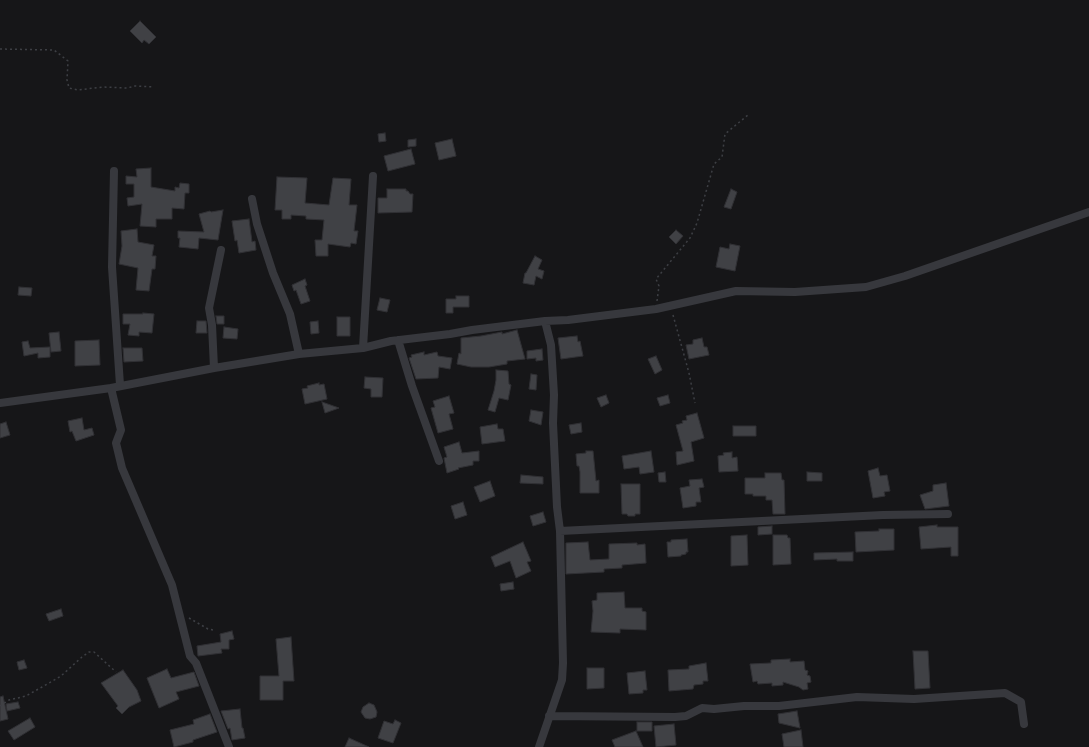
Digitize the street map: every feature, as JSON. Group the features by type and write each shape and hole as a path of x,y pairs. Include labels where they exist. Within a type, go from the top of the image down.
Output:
{"street":[{"path":"114,171 112,267 120,385"},
{"path":"362,348 373,176"},
{"path":"252,199 257,224 273,273 290,314 299,354"},
{"path":"0,403 111,388 120,385 214,368 299,354 362,348 398,340 472,330 656,309 736,291 795,292 866,287 905,276 1089,212"},
{"path":"214,368 212,326 209,308 221,250"},
{"path":"539,747 562,680 563,663 560,531 553,423 553,373 551,345 545,321"},
{"path":"398,340 412,386 439,461"},
{"path":"111,388 121,430 116,443 122,468 172,585 190,656 196,663 229,747"},
{"path":"560,531 882,515 948,514"},
{"path":"549,716 675,717 686,716 702,708 714,709 744,706 778,706 857,697 914,699 1004,693 1021,702 1024,724"}],"path":[{"path":"0,49 54,50 68,61 67,80 69,88 78,90 103,87 154,87"},
{"path":"656,309 659,286 656,279 693,233 714,164 722,157 724,134 748,115"},
{"path":"670,305 689,372 695,403"},
{"path":"181,616 191,618 208,629 213,630"},
{"path":"0,706 9,700 26,696 61,676 89,652 94,652 116,672"}],"building":[{"path":"140,21 156,37 149,44 144,40 142,43 130,31"},
{"path":"385,133 386,141 379,142 378,134"},
{"path":"416,139 416,146 408,147 408,140"},
{"path":"452,139 456,156 439,160 435,143"},
{"path":"411,149 415,164 388,171 384,156"},
{"path":"151,168 151,187 175,191 175,187 179,188 180,183 189,184 189,193 185,193 184,209 172,208 172,219 156,219 156,227 140,226 142,204 128,206 127,198 134,197 134,184 126,184 126,176 137,177 136,169"},
{"path":"277,177 307,178 305,203 329,205 333,178 351,179 349,205 357,205 354,231 358,231 356,244 351,243 350,247 328,244 328,256 316,256 315,240 322,240 324,220 306,219 306,216 291,215 291,219 282,219 282,210 275,210"},
{"path":"387,189 406,189 406,191 410,194 413,194 412,212 378,213 378,198 387,198"},
{"path":"731,189 737,192 731,209 724,207"},
{"path":"223,210 218,240 199,238 198,249 179,247 180,238 178,238 178,231 204,232 199,214"},
{"path":"249,219 252,242 255,241 256,250 239,253 237,240 235,241 232,221"},
{"path":"137,229 138,242 154,245 152,256 156,256 155,269 152,269 149,291 136,290 138,268 119,264 122,246 121,231"},
{"path":"676,230 683,236 676,244 669,237"},
{"path":"730,244 740,246 735,271 716,267 720,247 729,249"},
{"path":"535,256 542,260 538,269 544,271 542,279 536,276 534,285 523,283 525,273"},
{"path":"305,279 307,285 305,286 310,301 301,304 296,290 294,291 292,285"},
{"path":"19,287 32,288 31,296 18,295"},
{"path":"456,296 469,296 469,307 453,307 453,313 446,313 446,299 456,299"},
{"path":"380,298 390,300 387,312 377,310"},
{"path":"123,314 154,314 152,333 139,332 139,336 128,335 130,324 123,324"},
{"path":"216,316 224,316 224,324 217,324"},
{"path":"337,317 350,317 350,336 337,336"},
{"path":"197,321 206,321 207,333 196,333"},
{"path":"318,321 319,333 311,334 310,322"},
{"path":"224,327 238,329 237,339 223,338"},
{"path":"517,330 525,359 507,361 507,364 489,367 471,367 457,364 459,353 461,354 461,338 502,332 502,334"},
{"path":"59,332 61,351 51,352 49,333"},
{"path":"577,336 578,342 580,341 583,356 561,359 558,338"},
{"path":"702,338 704,347 707,347 709,355 689,359 686,345 693,344 693,340"},
{"path":"99,340 100,365 75,366 75,341"},
{"path":"28,341 30,348 50,347 50,357 38,358 38,353 24,356 22,342"},
{"path":"123,348 142,348 143,361 124,362"},
{"path":"542,349 543,360 536,361 536,358 527,359 527,351"},
{"path":"424,352 424,355 437,352 438,356 452,358 450,369 439,367 438,378 416,379 409,358 412,357 411,355"},
{"path":"656,356 662,370 655,374 648,359"},
{"path":"496,370 508,371 509,384 511,385 508,400 499,398 495,412 488,410 494,391"},
{"path":"531,374 537,375 536,390 529,389"},
{"path":"365,377 383,378 382,397 371,397 371,389 364,388"},
{"path":"319,383 319,385 324,384 327,399 305,404 302,389"},
{"path":"606,395 609,403 601,407 597,398"},
{"path":"668,395 670,403 660,406 657,398"},
{"path":"449,396 454,413 449,414 453,429 438,433 431,408 435,407 433,401"},
{"path":"322,402 339,408 325,413"},
{"path":"531,410 543,412 541,425 529,421"},
{"path":"697,413 704,438 691,442 694,461 677,465 676,452 683,451 676,425 687,420 686,416"},
{"path":"82,418 84,430 92,428 94,435 76,441 72,431 70,432 68,421"},
{"path":"6,422 10,435 0,438 0,424"},
{"path":"581,423 582,432 571,434 569,425"},
{"path":"497,424 498,429 503,429 505,441 482,444 480,427"},
{"path":"733,426 756,426 756,436 733,436"},
{"path":"459,442 462,453 479,451 479,461 473,461 473,465 458,468 459,469 447,473 444,458 447,457 444,447"},
{"path":"586,451 593,451 596,481 599,480 599,493 580,493 580,472 579,466 577,466 576,454 586,453"},
{"path":"651,451 654,472 640,474 639,467 624,469 622,456"},
{"path":"732,452 732,458 737,457 738,471 719,472 718,456 724,455 723,453"},
{"path":"878,468 880,476 887,475 890,491 884,492 885,496 873,498 868,471"},
{"path":"665,472 666,482 659,482 658,473"},
{"path":"807,472 822,473 822,481 807,481"},
{"path":"765,473 781,473 782,480 784,480 785,514 773,514 772,500 766,500 766,496 753,496 753,494 745,494 745,478 765,478"},
{"path":"521,475 543,477 543,484 520,483"},
{"path":"702,479 704,487 699,488 701,502 696,502 696,506 683,508 680,488 690,486 689,480"},
{"path":"490,481 495,496 480,502 474,487"},
{"path":"946,483 949,506 925,509 920,495 933,491 933,485"},
{"path":"621,484 640,484 640,514 628,516 627,514 622,514"},
{"path":"463,502 467,515 455,519 451,506"},
{"path":"543,512 546,522 533,526 530,516"},
{"path":"937,525 937,527 958,527 958,556 951,556 951,547 921,549 919,527"},
{"path":"772,526 772,534 758,535 758,527"},
{"path":"879,529 894,529 894,550 856,552 855,532 879,531"},
{"path":"747,535 748,565 731,566 731,536"},
{"path":"773,535 787,535 788,538 790,538 791,564 773,565"},
{"path":"687,539 688,552 686,552 686,554 668,557 667,542 671,542 671,540"},
{"path":"523,542 531,561 527,562 531,571 516,578 510,561 495,567 491,557"},
{"path":"588,542 590,560 609,559 609,544 645,544 646,563 622,565 622,568 604,569 604,572 566,574 566,543"},
{"path":"853,552 853,561 837,561 837,559 814,560 814,553"},
{"path":"513,582 514,589 501,591 500,584"},
{"path":"624,592 625,608 642,608 642,611 646,612 646,630 620,629 620,633 591,632 593,611 592,601 597,600 597,593"},
{"path":"61,609 63,616 49,621 46,614"},
{"path":"232,631 234,639 229,640 229,649 221,649 222,653 198,656 197,646 221,642 220,634"},
{"path":"291,637 294,681 283,681 283,700 260,700 260,676 279,676 276,639"},
{"path":"913,651 928,651 930,688 915,689"},
{"path":"790,659 790,662 804,661 805,670 808,671 807,675 810,676 811,682 807,683 808,689 803,690 799,687 783,682 783,685 772,686 772,683 758,684 757,681 753,682 750,664 771,663 771,660"},
{"path":"24,660 27,668 19,670 17,662"},
{"path":"706,663 708,681 703,681 703,684 694,685 693,689 669,691 668,670 689,669 689,666"},
{"path":"587,668 604,668 604,688 587,689"},
{"path":"167,669 171,678 194,672 199,686 176,692 179,699 159,708 147,678"},
{"path":"123,670 137,690 141,701 129,707 122,714 116,708 118,706 101,683"},
{"path":"645,671 647,690 643,690 643,693 629,694 627,673"},
{"path":"3,696 8,719 0,721 0,697"},
{"path":"18,702 20,708 7,711 6,704"},
{"path":"369,703 374,705 377,712 376,717 370,719 365,718 361,712 363,707"},
{"path":"240,709 242,728 245,738 232,740 230,728 228,729 221,711"},
{"path":"797,711 800,728 779,723 778,714"},
{"path":"210,714 217,732 193,740 193,742 174,747 170,730 194,724 193,720"},
{"path":"30,718 35,727 14,740 8,731"},
{"path":"395,720 401,723 393,743 378,738 384,721 393,724"},
{"path":"637,722 652,722 652,731 637,731"},
{"path":"674,724 676,745 656,747 654,726"},
{"path":"801,730 803,747 784,747 782,734"},
{"path":"636,731 643,747 615,747 612,740"},
{"path":"349,738 369,747 345,747"}]}
